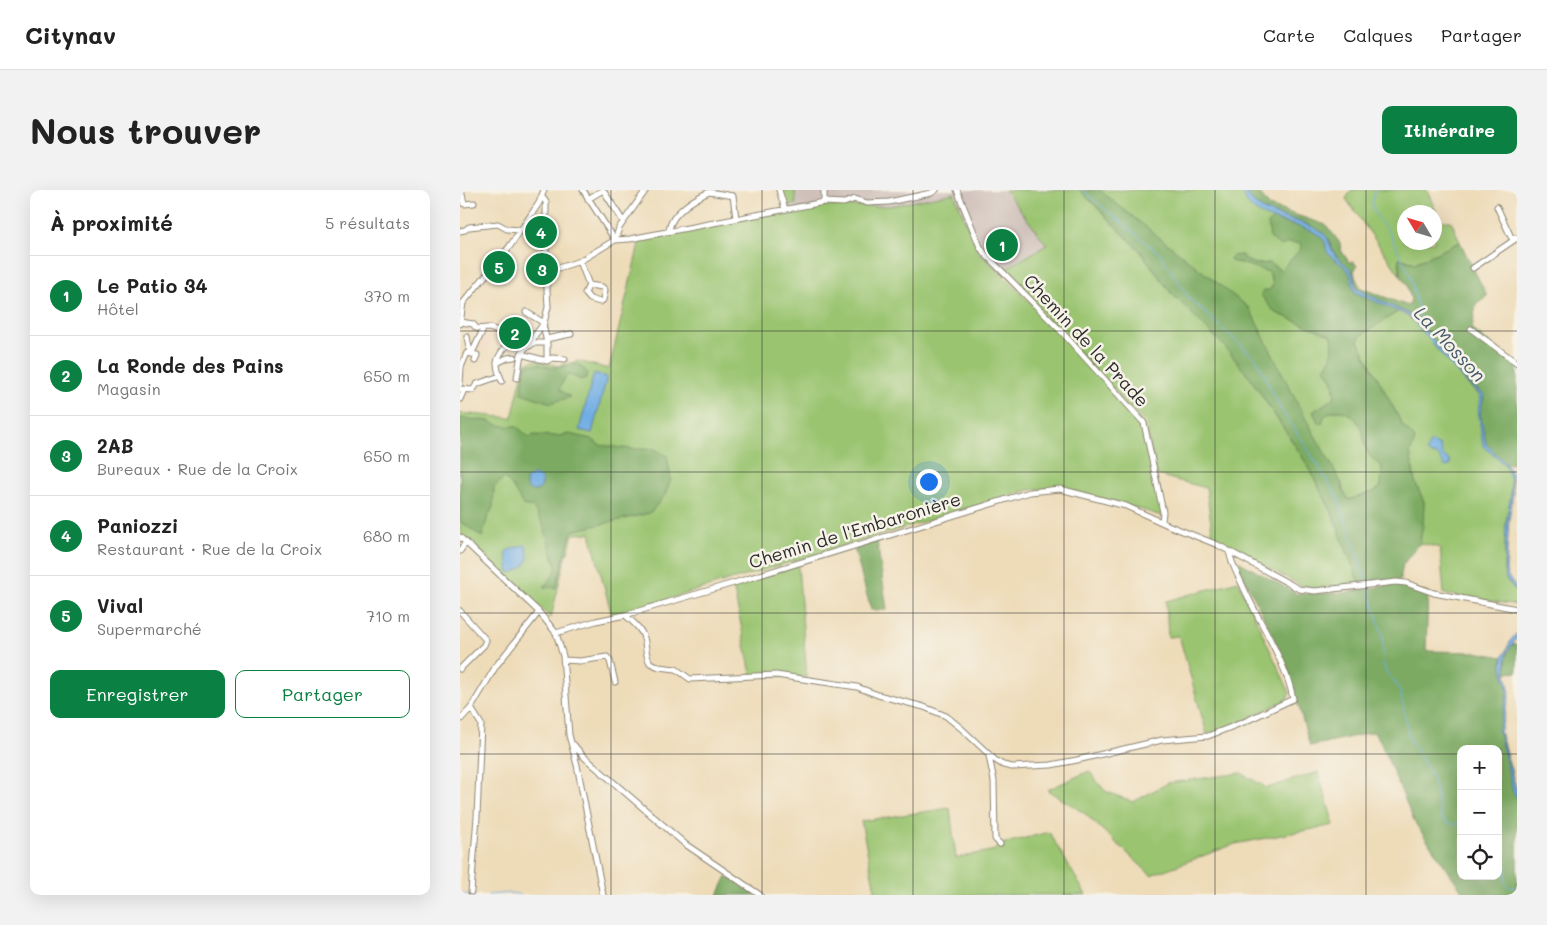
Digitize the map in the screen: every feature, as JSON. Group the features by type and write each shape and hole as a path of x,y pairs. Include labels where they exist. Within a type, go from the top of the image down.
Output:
{"street":[{"path":"461,190 464,204 474,203"},
{"path":"525,348 512,339 486,328 476,328 473,324 460,323 461,304 504,255 544,190"},
{"path":"583,190 615,240"},
{"path":"588,199 603,190 623,221"},
{"path":"779,190 785,209"},
{"path":"824,190 824,202"},
{"path":"546,272 580,261 615,240 630,239 669,230 824,202 844,203 855,199 867,203 889,202 931,193 936,190"},
{"name":"Chemin de la Prade","path":"957,190 980,248 1060,330 1144,422 1163,512 1162,522"},
{"path":"615,240 617,231 644,191"},
{"path":"669,230 679,212 709,192 732,196 736,218"},
{"path":"517,378 518,357 532,343 544,324 548,307 546,202 542,196"},
{"path":"1496,207 1511,237 1517,239"},
{"path":"460,230 465,230 469,227 498,224 507,229 521,230"},
{"path":"1474,268 1517,239"},
{"path":"580,261 590,285"},
{"path":"526,312 544,324 548,361"},
{"path":"460,384 461,367 472,355 482,329"},
{"path":"1472,329 1517,363"},
{"path":"532,343 571,334"},
{"path":"467,337 472,355"},
{"path":"460,399 464,390 474,390 477,384 501,378 497,370 497,359 512,339"},
{"path":"497,363 507,358 518,357 548,361 552,358 565,358"},
{"name":"Chemin de l'Embaronière","path":"555,632 626,615 1030,492 1060,489 1126,506 1230,551 1299,589 1314,591 1396,582 1406,583 1434,593 1517,609"},
{"path":"460,537 539,612 555,632 560,643 564,660 567,722 603,895"},
{"path":"460,551 466,542"},
{"path":"626,615 643,635 647,658 654,665 676,669 690,679 776,675 857,687 878,695 924,707 946,716 962,728 989,756 1008,766 1032,767 1077,760 1162,740 1208,736 1244,722 1293,699 1288,680 1251,607 1234,566 1230,551"},
{"path":"460,611 486,640 484,645 460,669"},
{"path":"460,720 472,708 496,666 539,612"},
{"path":"564,660 580,661 608,658 615,682"},
{"path":"471,892 477,817 481,724 472,708"},
{"path":"571,742 584,756 685,844 760,895"},
{"path":"577,765 584,756"},
{"path":"989,756 994,781 996,839 1000,844"}],"shaded area":[{"path":"779,190 1005,190 1048,245 1000,272 978,251 954,193 890,206 821,206 785,211"},
{"path":"469,321 494,325 505,330 498,337 494,336 486,353 477,349 484,331 468,326"}],"green space":[{"path":"782,190 795,190 796,204 786,207"},
{"path":"1005,190 1080,190 1141,252 1172,294 1225,347 1253,382 1302,456 1331,510 1359,583 1316,588 1300,585 1213,538 1206,488 1157,475 1145,422 1003,270 1047,245"},
{"path":"1080,190 1099,190 1249,308 1349,500 1381,487 1382,466 1368,454 1361,428 1351,415 1342,411 1331,412 1327,414 1322,424 1318,422 1313,412 1335,397 1333,381 1325,368 1332,353 1332,336 1274,312 1261,295 1264,290 1270,290 1273,284 1269,272 1231,261 1230,258 1241,255 1248,261 1257,264 1269,263 1281,270 1301,249 1301,243 1287,243 1281,246 1270,238 1268,224 1273,219 1305,228 1318,234 1325,240 1328,253 1351,276 1355,292 1399,311 1360,336 1358,341 1403,426 1415,439 1410,453 1415,482 1424,502 1423,525 1420,543 1403,564 1400,580 1359,583 1331,510 1302,456 1253,382 1225,347 1172,294 1141,252"},
{"path":"1099,190 1242,190 1255,210 1273,219 1268,224 1287,243 1301,242 1301,249 1281,271 1269,263 1257,264 1248,261 1241,255 1231,261 1269,272 1273,284 1270,290 1274,312 1332,335 1332,353 1325,368 1333,381 1335,397 1313,412 1322,423 1326,415 1337,411 1347,413 1355,419 1363,433 1368,454 1382,466 1381,487 1349,500 1304,416"},
{"path":"1245,190 1257,190 1269,206 1326,225 1340,243 1341,250 1349,262 1354,262 1357,266 1354,271 1361,288 1408,306 1411,300 1407,285 1400,275 1399,258 1415,263 1460,242 1487,296 1476,304 1472,329 1517,366 1517,463 1506,464 1486,444 1480,413 1484,395 1468,383 1414,317 1360,292 1356,287 1351,271 1333,251 1326,237 1305,223 1266,211 1250,199"},
{"path":"1351,190 1427,190 1433,205 1397,205 1397,250 1442,250 1442,220 1451,221 1460,242 1415,263 1399,258 1400,275 1346,199"},
{"path":"954,193 978,251 1066,338 1142,422 1167,518 1060,487 1029,490 612,616 590,533 573,534 568,553 566,554 551,618 460,533 460,413 512,418 525,363 536,360 558,366 578,361 609,369 640,240 785,211 821,206 890,206"},
{"path":"1399,311 1414,321 1464,381 1481,397 1479,405 1483,446 1505,465 1511,479 1511,494 1506,523 1504,571 1506,579 1517,592 1517,605 1444,594 1440,548 1420,543 1424,502 1415,482 1410,453 1415,439 1403,426 1358,341 1359,336"},
{"path":"539,364 552,368 578,364 588,373 586,378 581,380 570,375 566,376 559,389 570,397 551,403 521,393 526,365"},
{"path":"460,418 490,421 503,426 516,426 529,437 534,435 557,436 569,434 592,439 599,445 632,449 655,449 667,456 671,479 665,495 650,513 572,531 556,588 544,587 555,572 556,566 544,527 534,508 523,505 504,478 494,487 493,507 487,519 482,537 460,521"},
{"path":"877,541 887,610 871,610 854,548"},
{"path":"1236,560 1297,594 1343,593 1396,584 1428,593 1426,651 1475,652 1503,657 1502,665 1509,689 1500,731 1517,791 1517,895 1465,895 1415,823 1379,739 1374,732 1310,746 1287,665"},
{"path":"798,565 807,678 751,674 733,586"},
{"path":"1238,581 1290,693 1286,700 1243,721 1207,734 1179,636 1168,637 1166,601"},
{"path":"1517,644 1517,672 1506,673 1507,652 1511,645"},
{"path":"1089,771 1105,791 1133,802 1168,783 1241,773 1267,788 1318,772 1334,825 1235,844 1151,875 1084,813 1047,790"},
{"path":"950,808 956,858 995,850 998,845 1049,832 1086,895 876,895 861,821"},
{"path":"727,876 756,895 718,895"}],"water":[{"path":"1242,190 1245,190 1251,200 1269,213 1303,223 1324,234 1335,255 1352,271 1357,289 1414,317 1468,383 1484,395 1480,413 1486,444 1506,464 1512,474 1513,494 1509,520 1506,570 1517,592 1506,579 1504,571 1506,523 1511,494 1511,479 1505,465 1483,446 1478,410 1481,396 1462,379 1410,317 1355,292 1350,274 1328,253 1323,239 1307,229 1275,220 1255,211 1247,202"},
{"path":"594,373 607,377 592,433 579,430"},
{"path":"1432,442 1440,446 1443,456 1450,460 1450,465 1445,467 1438,455 1432,455 1427,452 1429,444"},
{"path":"531,475 537,475 542,480 540,489 531,491 526,486 526,480"},
{"path":"523,545 526,546 528,551 525,564 519,570 509,573 506,551"},
{"path":"1517,633 1517,638 1507,652 1506,674 1510,693 1500,733 1517,792 1517,798 1513,792 1498,731 1508,693 1502,665 1503,657 1511,640"}],"waterway":[{"path":"1082,190 1160,254 1189,298 1257,360 1281,410 1338,498 1367,584"},
{"name":"La Mosson","path":"1375,190 1372,203 1375,214 1389,232 1410,275 1421,322 1419,324"},
{"path":"1368,588 1382,633 1384,666 1401,694 1409,738 1432,776 1442,819 1450,824 1457,824"},
{"path":"1502,864 1506,868 1506,885 1508,887 1517,887"},
{"path":"488,895 512,893 521,895"},
{"path":"460,894 477,895"}],"place":[{"name":"Paniozzi","path":"541,232"},
{"name":"Le Patio 34","path":"1002,245"},
{"name":"Vival","path":"499,267"},
{"name":"2AB","path":"542,269"},
{"name":"La Ronde des Pains","path":"515,333"}]}
